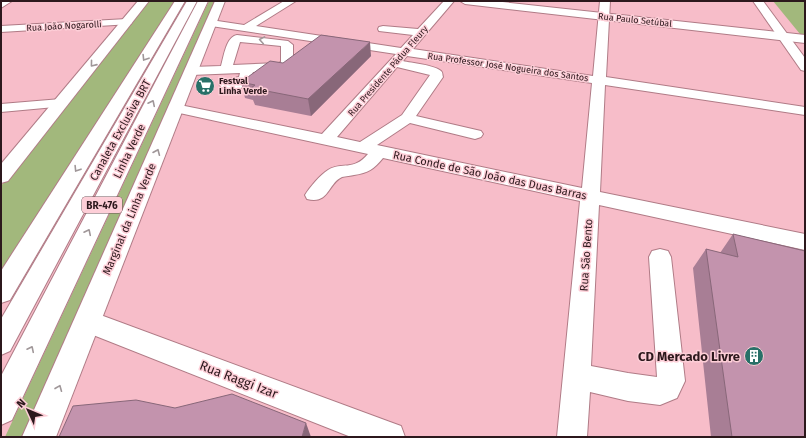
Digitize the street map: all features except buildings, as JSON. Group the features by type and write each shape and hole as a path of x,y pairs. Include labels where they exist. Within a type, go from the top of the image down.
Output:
{"main road":[{"path":"1,177 144,1"},
{"path":"1,293 180,1"},
{"name":"Linha Verde","path":"1,409 203,1"},
{"name":"Marginal da Linha Verde","path":"39,437 220,1"},
{"name":"Rua Paulo Setúbal","path":"465,1 605,9 805,39"}],"street":[{"path":"1,5 7,1"},
{"name":"Canaleta Exclusiva BRT","path":"1,343 192,1"},
{"path":"246,28 291,1"},
{"name":"Rua Presidente Pádua Fleury","path":"326,140 449,1"},
{"path":"758,1 805,67"},
{"name":"Rua São Bento","path":"572,437 605,9"},
{"name":"Rua João Nogarolli","path":"1,29 126,22"},
{"name":"Rua Professor José Nogueira dos Santos","path":"211,23 805,111"},
{"path":"292,24 344,33 347,35 342,42"},
{"path":"383,29 421,33"},
{"path":"189,75 246,74 282,66 286,64 286,44 240,38 235,40 226,70"},
{"path":"314,194 335,173 361,169 368,165 371,150 407,118 436,77 436,73 428,70 394,63"},
{"path":"189,75 226,70 246,74"},
{"path":"1,108 61,103"},
{"name":"Rua Conde de São João das Duas Barras","path":"175,108 805,242"},
{"path":"407,118 475,134"},
{"path":"576,376 660,392 667,388 671,381 660,257"},
{"name":"Rua Raggi Izar","path":"87,321 390,437"}],"green space":[{"path":"146,1 175,1 1,271 1,186"},
{"path":"209,1 216,1 28,437 5,437"},
{"path":"773,1 805,1 805,34 800,34"}],"place":[{"name":"Festval Linha Verde","path":"205,86"},
{"name":"CD Mercado Livre","path":"754,356"}]}
